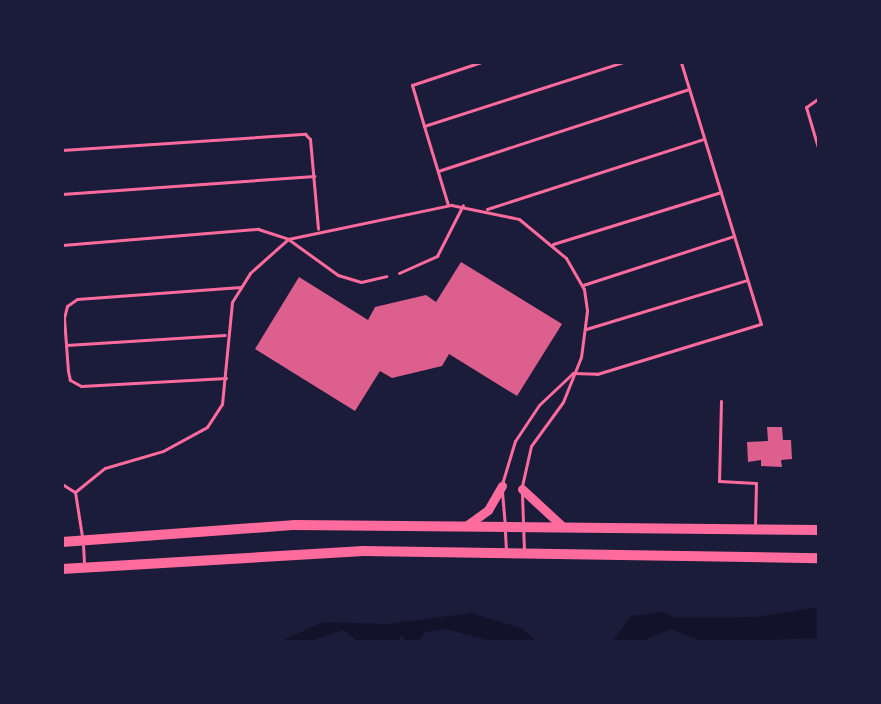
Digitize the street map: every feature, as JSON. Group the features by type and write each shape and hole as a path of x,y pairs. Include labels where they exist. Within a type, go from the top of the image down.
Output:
{"main road":[{"path":"466,526 488,510 502,486"},
{"path":"522,489 563,527"},
{"path":"62,542 295,525 819,530"},
{"path":"62,569 363,551 819,558"}],"lane":[{"path":"448,205 412,85 481,62"},
{"path":"424,126 623,62"},
{"path":"506,553 502,486 515,441 539,405 573,373 597,374 761,324 681,62"},
{"path":"438,171 689,89"},
{"path":"819,98 806,107 819,151"},
{"path":"62,150 298,132 310,139 318,229"},
{"path":"487,209 704,139"},
{"path":"62,194 314,176"},
{"path":"553,244 721,192"},
{"path":"75,492 105,468 163,451 207,427 222,404 232,302 242,286 288,239 318,229 448,205 463,205 519,219 553,244 583,285 586,329 573,373 563,402 531,446 522,489 524,555"},
{"path":"399,273 437,256 463,205"},
{"path":"62,245 258,229 288,239 338,275 361,282 386,276"},
{"path":"583,285 734,236"},
{"path":"586,329 747,280"},
{"path":"226,378 81,386 70,380 64,318 67,306 77,299 242,286"},
{"path":"66,345 227,335"},
{"path":"721,401 719,481 756,483 755,531"},
{"path":"62,484 75,492 85,567"}],"shaded area":[{"path":"819,607 819,638 705,642 670,629 640,642 612,642 631,616 663,612 675,618 755,617"},
{"path":"472,613 523,629 537,642 495,642 445,629 425,632 418,642 407,642 401,635 397,642 359,642 344,630 308,642 279,642 323,622 388,624"}],"building":[{"path":"461,262 562,324 517,396 449,354 442,366 392,378 380,371 355,411 255,349 299,277 368,320 375,307 426,295 436,302"},
{"path":"767,427 782,427 783,440 791,440 792,459 781,460 782,467 761,466 761,460 748,462 747,442 768,441"}]}
